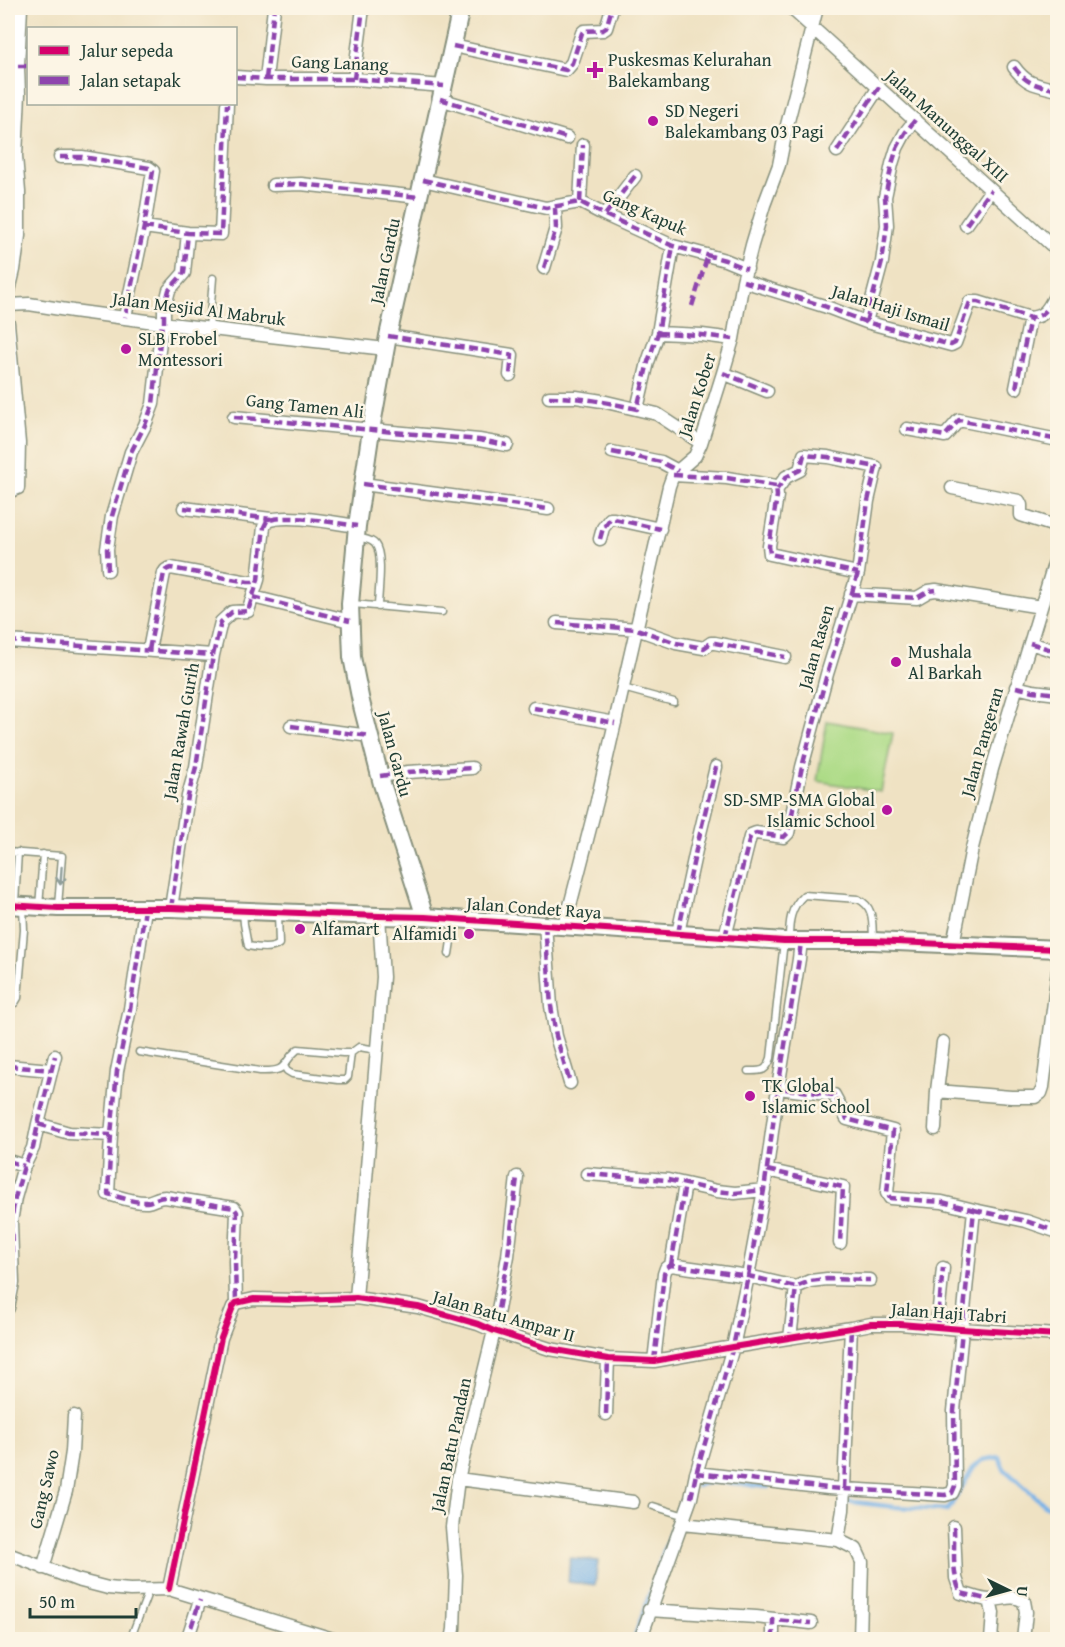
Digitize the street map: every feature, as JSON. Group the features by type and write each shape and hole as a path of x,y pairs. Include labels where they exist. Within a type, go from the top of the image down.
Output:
{"street":[{"path":"8,295 19,236 19,192 12,141 23,66 21,8"},
{"path":"266,79 274,8"},
{"path":"354,79 363,8"},
{"name":"Jalan Gardu","path":"424,917 380,776 370,736 352,657 350,612 356,532 387,342 461,8"},
{"path":"453,46 566,70 572,63 584,30 606,28 612,8"},
{"name":"Jalan Manunggal XIII","path":"792,8 1058,251"},
{"name":"Jalan Kober","path":"566,926 675,473 695,456 701,443 734,339 743,281 764,205 779,165 817,8"},
{"path":"1014,67 1022,78 1038,86 1058,90"},
{"name":"Gang Lanang","path":"237,77 354,79 442,93 567,138"},
{"path":"837,151 879,87"},
{"path":"144,227 188,233 220,235 222,233 227,105"},
{"path":"866,322 882,262 886,225 885,197 892,164 901,140 915,120"},
{"path":"580,202 583,146"},
{"path":"60,157 82,157 153,171 125,317"},
{"path":"605,215 634,176"},
{"name":"Gang Kapuk","path":"273,185 421,188 546,208 580,202 673,246 747,268"},
{"path":"966,225 991,190"},
{"path":"544,268 556,228 555,208"},
{"path":"108,570 107,549 112,516 131,452 146,425 153,404 164,310 171,286 184,273 188,233"},
{"path":"637,409 657,333 673,246"},
{"name":"Jalan Haji Ismail","path":"743,281 824,306 866,322 951,345 955,344 969,302 978,302 1030,318"},
{"path":"1016,388 1030,318 1041,316 1058,291"},
{"name":"Jalan Mesjid Al Mabruk","path":"8,305 29,304 209,329 387,342 512,355 510,375"},
{"path":"8,323 19,442 18,488 8,492"},
{"path":"657,333 734,339"},
{"path":"723,374 767,391"},
{"path":"549,398 602,401 657,414 701,443"},
{"name":"Gang Tamen Ali","path":"234,417 478,440 507,445"},
{"path":"907,429 945,436 959,420 1058,440"},
{"path":"612,452 661,462 675,473 776,486 770,554 858,573"},
{"name":"Jalan Rasen","path":"725,937 751,835 756,833 785,836 788,833 807,747 858,573 868,501 876,467 804,454 800,470 786,477 777,489"},
{"path":"363,484 548,509"},
{"path":"952,488 1019,501 1021,515 1058,527"},
{"path":"184,508 271,519 308,520 356,532"},
{"path":"271,519 264,527 258,580 253,597 350,612"},
{"path":"600,539 603,528 610,519 660,529"},
{"name":"Jalan Pangeran","path":"953,944 972,848 992,769 1058,551"},
{"path":"149,650 166,570 171,568 248,582 258,580"},
{"path":"850,594 917,598 936,590 1041,607"},
{"name":"Jalan Rawah Gurih","path":"171,908 188,796 196,767 220,622 232,612 248,611 253,597"},
{"path":"557,623 637,629 699,648 715,643 785,657"},
{"path":"8,641 213,655"},
{"path":"1030,643 1058,652"},
{"path":"1016,687 1058,694"},
{"path":"534,708 615,723"},
{"path":"291,726 370,736"},
{"path":"678,933 716,767"},
{"path":"380,776 472,768"},
{"name":"Jalan Condet Raya","path":"21,906 171,908 454,918 791,941 873,941 1058,948"},
{"path":"145,909 130,1009 117,1071 108,1194 148,1202 158,1197 165,1197 229,1206 237,1212 236,1303 221,1338 170,1589"},
{"path":"356,1298 383,977 379,916"},
{"path":"545,924 551,1006 556,1036 570,1083"},
{"path":"640,1640 691,1498 733,1347 764,1190 799,959 791,941"},
{"path":"937,1090 1011,1097 1035,1096 1041,1093 1058,971"},
{"path":"935,1129 943,1042"},
{"path":"8,1308 13,1283 10,1222 24,1166 33,1148 55,1056"},
{"path":"8,1066 51,1070"},
{"path":"778,1088 834,1095 847,1119 893,1131 887,1193 890,1198 942,1202 1026,1221 1058,1232"},
{"path":"38,1124 69,1133 111,1135"},
{"path":"8,1161 24,1166"},
{"path":"767,1170 843,1187 840,1243"},
{"path":"587,1174 668,1180 735,1193 764,1190"},
{"name":"Jalan Batu Pandan","path":"452,1640 456,1575 452,1527 458,1479 494,1331 508,1256 517,1177"},
{"path":"654,1361 664,1274 666,1268 671,1264 686,1184"},
{"path":"961,1329 974,1210"},
{"path":"671,1264 748,1276 796,1287 810,1281 827,1279 870,1280"},
{"path":"937,1327 943,1268"},
{"path":"790,1338 796,1287"},
{"name":"Jalan Batu Ampar II","path":"236,1303 254,1299 356,1298 418,1307 478,1323 494,1331 550,1348 608,1359 654,1361 733,1347"},
{"name":"Jalan Haji Tabri","path":"733,1347 871,1324 1058,1335"},
{"path":"838,1540 843,1510 851,1328"},
{"name":"Jalan Haji Tabri","path":"844,1492 945,1495 952,1493 956,1479 954,1412 961,1329"},
{"path":"606,1414 608,1359"},
{"name":"Gang Sawo","path":"43,1568 66,1491 72,1452 74,1416"},
{"path":"696,1474 844,1492"},
{"path":"458,1479 633,1502"},
{"path":"682,1518 838,1540 856,1548 862,1562 860,1640"},
{"path":"954,1527 956,1578 961,1593 990,1600 1004,1597 1024,1601 1026,1612 1023,1640"},
{"path":"8,1554 77,1580 108,1588 170,1589 336,1640"},
{"path":"187,1640 200,1599"},
{"path":"990,1600 993,1613 991,1640"},
{"path":"649,1611 756,1617 811,1623"},
{"path":"773,1620 773,1640"}],"lane":[{"path":"209,329 213,278"},
{"path":"356,532 374,543 378,551 380,567 378,607"},
{"path":"350,612 378,607 442,612"},
{"path":"623,688 674,702"},
{"path":"8,852 61,855 58,908"},
{"path":"8,1005 15,1003 18,998 24,930 18,852"},
{"path":"21,906 44,854"},
{"path":"748,1071 763,1071 768,1067 771,1058 791,941 789,926 794,904 804,895 858,899 866,903 870,910 873,941"},
{"path":"243,911 248,946 267,948 277,947 279,944 278,913"},
{"path":"449,954 454,918"},
{"path":"139,1052 260,1071 276,1071 284,1066 298,1048 351,1053 359,1047 378,1050"},
{"path":"284,1066 292,1074 345,1080 348,1077 351,1053"},
{"path":"653,1506 682,1518"},
{"path":"130,1640 149,1589"}],"green space":[{"path":"827,721 893,733 881,792 817,781"}],"water":[{"path":"570,1558 598,1561 595,1585 568,1582"}],"waterway":[{"path":"845,1501 948,1510 974,1467 983,1460 999,1457 1004,1469 1046,1506 1058,1507"},
{"path":"697,1486 703,1483 721,1482 768,1487"},
{"path":"634,1640 681,1501 689,1493"}],"marked path":[{"path":"266,79 274,8"},
{"path":"354,79 363,8"},
{"path":"453,46 566,70 572,63 582,33 606,28 612,8"},
{"path":"18,66 27,66"},
{"path":"1014,67 1028,81 1058,90"},
{"path":"237,77 354,79 444,86"},
{"path":"837,151 879,87"},
{"path":"440,99 567,138"},
{"path":"144,227 188,233 221,234 227,105"},
{"path":"866,322 882,262 887,225 885,197 892,164 897,148 915,120"},
{"path":"8,141 16,141"},
{"path":"580,202 583,145"},
{"path":"60,157 82,157 149,168 153,171 125,317"},
{"path":"605,215 635,176"},
{"path":"423,180 546,208 580,202 673,246 725,260 747,269"},
{"path":"273,185 301,184 419,197"},
{"path":"966,225 991,190"},
{"path":"544,268 556,228 555,208"},
{"path":"164,323 164,310 169,290 184,273 188,233"},
{"path":"549,397 593,400 637,409 648,362 658,333 673,246"},
{"path":"692,306 708,255"},
{"path":"743,281 824,306 866,322 951,345 955,343 970,302 978,302 1030,318 1041,315 1058,291"},
{"path":"1016,388 1030,318"},
{"path":"108,570 107,549 112,516 131,452 153,404 162,323"},
{"path":"658,333 733,339"},
{"path":"388,336 512,355 510,375"},
{"path":"723,373 767,391"},
{"path":"234,417 479,440 507,445"},
{"path":"907,429 945,436 959,420 1058,440"},
{"path":"612,452 661,462 678,471"},
{"path":"725,937 751,835 756,833 784,837 788,833 802,767 827,674 858,573 868,501 876,467 828,457 804,455 800,470 786,477 777,489"},
{"path":"673,475 727,478 776,486 777,496 769,546 770,554 858,573"},
{"path":"363,484 548,509"},
{"path":"184,508 271,519"},
{"path":"171,908 188,796 196,767 213,655 221,622 232,612 248,611 258,580 264,527 267,521 286,518 311,519 357,526"},
{"path":"600,539 603,528 610,519 660,529"},
{"path":"149,650 166,570 171,568 248,582 258,580"},
{"path":"851,594 917,598 936,590"},
{"path":"253,597 350,621"},
{"path":"557,623 637,629 676,643 704,648 715,643 785,657"},
{"path":"8,641 213,655"},
{"path":"1030,643 1058,652"},
{"path":"1016,687 1058,694"},
{"path":"534,708 615,723"},
{"path":"291,726 370,736"},
{"path":"678,933 716,767"},
{"path":"380,776 472,768"},
{"path":"145,909 130,1009 117,1071 108,1194 138,1202 165,1197 234,1208 237,1212 236,1303"},
{"path":"545,924 551,1006 556,1036 570,1083"},
{"path":"691,1498 733,1347 748,1276 764,1190 801,941"},
{"path":"38,1124 55,1056"},
{"path":"8,1066 51,1070"},
{"path":"696,1473 828,1488 945,1495 952,1493 955,1486 954,1411 974,1210 942,1202 890,1198 887,1193 893,1131 847,1119 834,1095 778,1088"},
{"path":"8,1308 13,1283 11,1222 15,1198 24,1166 33,1148 38,1124 69,1133 111,1135"},
{"path":"8,1161 24,1166"},
{"path":"767,1170 843,1187 840,1243"},
{"path":"587,1174 668,1180 735,1193 764,1190"},
{"path":"498,1332 494,1331 508,1256 517,1177"},
{"path":"671,1265 685,1184"},
{"path":"974,1210 1026,1221 1058,1232"},
{"path":"654,1361 664,1274 666,1268 671,1265 748,1276 796,1287 810,1281 827,1279 870,1280"},
{"path":"937,1327 943,1268"},
{"path":"793,1337 790,1338 796,1287"},
{"path":"844,1489 851,1328"},
{"path":"606,1414 608,1359"},
{"path":"954,1527 955,1570 961,1593 990,1600"},
{"path":"187,1640 200,1600"},
{"path":"773,1640 773,1620 811,1623"},
{"path":"320,1640 322,1635"}],"cycle path":[{"path":"8,905 425,917 784,941 873,941 1058,949"},
{"path":"169,1589 221,1338 236,1303 254,1299 356,1298 418,1307 478,1324 550,1349 608,1359 654,1361 871,1324 1058,1335"}],"place":[{"name":"Puskesmas Kelurahan Balekambang","path":"595,70"},
{"name":"SD Negeri Balekambang 03 Pagi","path":"653,121"},
{"name":"SLB Frobel Montessori","path":"126,349"},
{"name":"Mushala Al Barkah","path":"896,662"},
{"name":"SD-SMP-SMA Global Islamic School","path":"887,810"},
{"name":"Alfamart","path":"300,929"},
{"name":"Alfamidi","path":"469,934"},
{"name":"TK Global Islamic School","path":"750,1096"}]}
